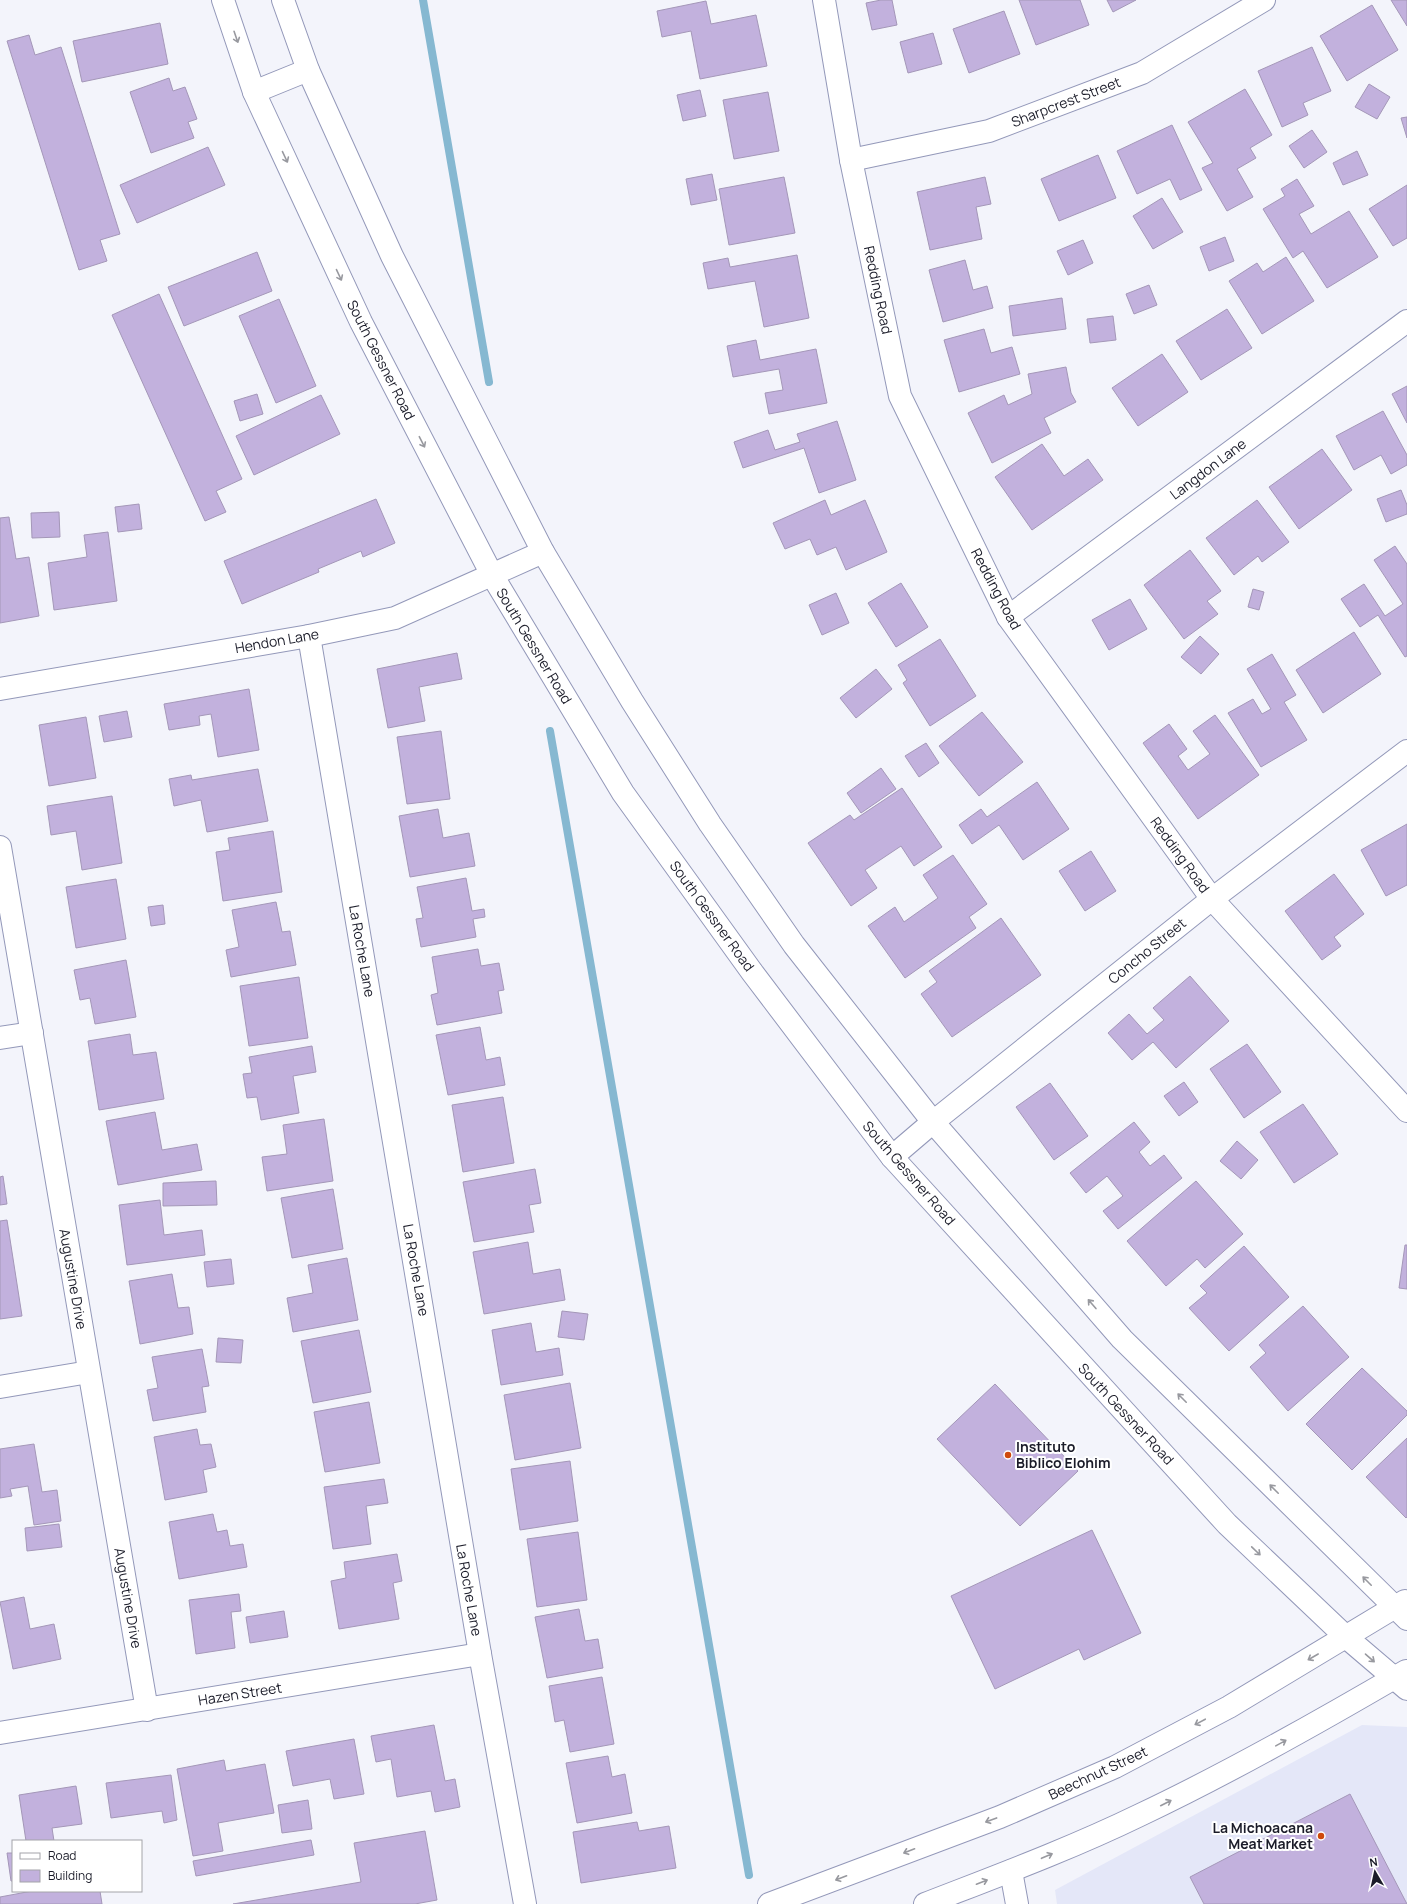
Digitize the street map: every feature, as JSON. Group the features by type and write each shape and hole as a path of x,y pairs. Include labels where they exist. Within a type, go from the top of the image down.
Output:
{"street":[{"name":"South Gessner Road","path":"224,0 254,92 361,322 492,575 623,793 752,972 892,1157 1227,1524 1346,1637 1402,1679"},
{"path":"283,0 308,70 392,256 543,552 632,701 710,824 794,945 933,1122 1122,1339 1403,1609"},
{"name":"Redding Road","path":"824,0 851,160 900,396 1008,617 1212,899 1407,1111"},
{"name":"Sharpcrest Street","path":"851,160 989,131 1142,74 1264,0"},
{"path":"254,92 308,70"},
{"name":"Langdon Lane","path":"1008,617 1407,321"},
{"name":"Hendon Lane","path":"0,689 309,636 394,618 543,552"},
{"name":"La Roche Lane","path":"309,636 480,1654 525,1904"},
{"name":"Concho Street","path":"892,1157 933,1122 1212,899 1407,751"},
{"name":"Augustine Drive","path":"0,847 147,1710"},
{"path":"0,1038 32,1033"},
{"path":"0,1387 89,1372"},
{"name":"Beechnut Street","path":"769,1904 1000,1817 1115,1768 1229,1707 1346,1637 1403,1609"},
{"name":"Hazen Street","path":"0,1733 480,1654"},
{"path":"924,1904 1011,1871 1140,1816 1250,1760 1402,1679"},
{"path":"1011,1871 1017,1904"}],"shaded area":[{"path":"1362,1725 1407,1727 1407,1904 1057,1904 1055,1890"}],"building":[{"path":"881,0 892,0 897,25 872,30 866,3"},
{"path":"1019,0 1080,0 1089,25 1036,45"},
{"path":"1107,0 1136,0 1113,12"},
{"path":"1391,0 1407,0 1407,26"},
{"path":"706,1 711,24 756,15 767,66 700,79 691,31 662,37 657,11"},
{"path":"1372,5 1398,50 1347,81 1320,36"},
{"path":"1004,11 1020,54 969,73 953,29"},
{"path":"160,23 168,64 82,82 73,41"},
{"path":"933,33 942,64 908,73 900,42"},
{"path":"29,35 35,55 61,47 120,234 100,240 107,261 79,270 7,41"},
{"path":"1312,47 1331,91 1303,103 1308,115 1282,127 1258,71"},
{"path":"169,78 173,91 185,87 197,119 188,122 194,138 151,153 130,92"},
{"path":"1369,84 1390,97 1377,119 1355,107"},
{"path":"1245,89 1272,135 1250,148 1256,158 1237,169 1253,197 1227,211 1202,168 1213,163 1188,122"},
{"path":"700,90 706,116 683,121 677,95"},
{"path":"768,92 779,151 734,159 723,100"},
{"path":"1407,117 1407,138 1401,118"},
{"path":"1172,125 1202,190 1180,200 1170,179 1137,194 1117,151"},
{"path":"1312,130 1327,152 1304,168 1289,146"},
{"path":"208,147 225,185 137,223 120,185"},
{"path":"1357,151 1368,175 1343,185 1333,163"},
{"path":"1098,155 1116,198 1059,221 1041,179"},
{"path":"712,174 717,200 691,205 686,179"},
{"path":"784,177 795,233 729,245 719,189"},
{"path":"985,177 991,204 976,207 982,239 930,250 917,192"},
{"path":"1297,179 1314,206 1299,214 1311,234 1349,211 1378,257 1327,288 1303,251 1293,258 1263,209 1285,196 1281,189"},
{"path":"1407,185 1407,238 1393,246 1369,209"},
{"path":"1162,198 1183,232 1153,249 1133,216"},
{"path":"1225,237 1234,261 1209,271 1200,247"},
{"path":"1083,240 1093,263 1068,275 1057,251"},
{"path":"257,252 272,291 184,326 168,287"},
{"path":"797,255 809,318 764,327 755,281 708,289 703,263 728,258 730,267"},
{"path":"1286,257 1314,301 1262,334 1229,281 1257,263 1263,272"},
{"path":"965,260 973,290 987,286 993,308 943,322 929,270"},
{"path":"1149,285 1157,305 1134,314 1126,294"},
{"path":"159,294 242,479 216,491 226,512 205,521 112,315"},
{"path":"1062,298 1066,329 1013,336 1009,306"},
{"path":"279,299 316,386 276,403 239,316"},
{"path":"1227,309 1252,348 1201,380 1176,341"},
{"path":"1113,316 1116,340 1090,343 1087,319"},
{"path":"984,329 991,353 1012,347 1020,374 959,392 944,340"},
{"path":"756,340 760,360 816,349 827,403 769,414 765,393 783,390 779,369 733,377 727,346"},
{"path":"1162,354 1188,392 1138,426 1112,388"},
{"path":"1066,367 1071,393 1076,402 1044,418 1051,433 992,463 968,413 1004,395 1008,405 1032,394 1028,374"},
{"path":"1407,386 1407,423 1392,394"},
{"path":"257,394 263,414 240,421 234,401"},
{"path":"321,395 340,434 254,475 236,436"},
{"path":"1383,411 1407,455 1407,465 1391,474 1381,455 1354,470 1336,436"},
{"path":"837,421 856,480 819,493 804,448 743,468 734,442 768,430 775,450 800,442 797,434"},
{"path":"1042,444 1064,476 1088,459 1103,480 1032,530 995,477"},
{"path":"1322,449 1352,490 1299,529 1269,487"},
{"path":"1401,490 1407,505 1407,514 1386,522 1377,499"},
{"path":"376,499 395,543 363,557 361,551 318,569 319,572 242,604 224,561"},
{"path":"825,500 831,515 865,500 887,552 846,570 836,547 817,555 810,539 785,549 773,523"},
{"path":"1257,500 1289,542 1262,562 1258,556 1234,575 1206,538"},
{"path":"139,504 142,529 118,532 115,507"},
{"path":"59,512 60,537 32,538 31,513"},
{"path":"9,517 16,559 29,557 39,616 0,623 0,518"},
{"path":"108,532 117,601 54,610 48,563 87,557 84,535"},
{"path":"1395,546 1407,564 1407,656 1405,657 1378,615 1360,627 1341,599 1364,584 1385,616 1403,604 1374,560"},
{"path":"1190,550 1221,591 1207,601 1218,614 1184,639 1144,585"},
{"path":"901,583 928,627 896,647 868,603"},
{"path":"1253,589 1264,592 1259,610 1248,607"},
{"path":"836,593 849,623 822,635 809,605"},
{"path":"1130,599 1147,629 1109,650 1092,620"},
{"path":"1354,632 1381,674 1323,713 1296,670"},
{"path":"1200,636 1219,654 1201,674 1181,657"},
{"path":"940,639 976,696 930,726 903,683 907,680 898,665"},
{"path":"457,653 462,679 419,687 425,721 388,728 377,669"},
{"path":"1272,654 1296,695 1284,702 1307,740 1261,767 1228,713 1253,699 1262,714 1271,709 1247,669"},
{"path":"876,669 892,689 856,718 840,698"},
{"path":"249,689 259,750 218,757 211,714 199,716 200,725 169,730 164,704"},
{"path":"127,711 132,737 104,742 99,716"},
{"path":"982,712 1023,762 979,796 939,746"},
{"path":"1215,715 1259,775 1198,819 1143,743 1169,724 1187,749 1178,756 1188,770 1210,754 1193,731"},
{"path":"86,717 96,778 49,786 39,725"},
{"path":"441,731 450,799 407,804 397,737"},
{"path":"926,743 939,763 919,777 905,756"},
{"path":"881,768 896,789 861,813 847,793"},
{"path":"258,769 268,821 207,832 201,800 174,806 169,779 191,775 192,780"},
{"path":"1037,782 1069,829 1023,860 999,825 972,844 959,825 981,809 987,817"},
{"path":"902,788 942,847 914,866 901,846 865,870 877,888 851,906 808,843 850,815 854,820"},
{"path":"112,796 122,863 82,870 76,831 51,835 47,806"},
{"path":"438,809 443,838 469,833 475,866 410,877 399,816"},
{"path":"1407,824 1407,885 1386,896 1361,850"},
{"path":"273,831 282,892 223,901 216,852 230,850 228,838"},
{"path":"1091,851 1116,891 1085,911 1059,871"},
{"path":"953,855 987,904 969,917 976,928 905,978 868,926 895,907 904,922 938,898 923,875"},
{"path":"1334,874 1364,914 1334,937 1341,946 1322,960 1285,911"},
{"path":"466,878 472,911 484,909 485,917 473,919 476,937 421,947 416,919 423,918 417,887"},
{"path":"116,879 126,939 76,948 66,887"},
{"path":"276,902 282,932 290,931 296,965 231,977 226,950 239,947 232,910"},
{"path":"163,905 165,924 151,926 148,907"},
{"path":"1001,918 1041,975 952,1037 921,994 937,982 929,971"},
{"path":"478,949 481,966 499,963 504,990 498,991 502,1013 437,1025 431,995 438,993 432,957"},
{"path":"126,960 136,1017 95,1024 90,998 80,1000 74,970"},
{"path":"1190,976 1229,1021 1176,1068 1153,1042 1132,1060 1108,1033 1129,1014 1147,1034 1164,1020 1153,1008"},
{"path":"299,977 308,1038 249,1046 240,986"},
{"path":"480,1027 486,1060 500,1057 505,1085 448,1095 436,1035"},
{"path":"130,1034 133,1055 156,1052 164,1099 99,1110 88,1041"},
{"path":"1247,1044 1281,1092 1244,1118 1210,1069"},
{"path":"312,1046 316,1072 293,1076 299,1113 261,1120 257,1097 247,1098 243,1074 252,1073 249,1057"},
{"path":"1184,1082 1198,1102 1179,1116 1164,1096"},
{"path":"1050,1083 1088,1136 1054,1160 1016,1107"},
{"path":"503,1097 514,1163 463,1172 452,1105"},
{"path":"1303,1104 1338,1154 1294,1183 1260,1132"},
{"path":"155,1112 162,1150 197,1144 202,1170 118,1185 106,1121"},
{"path":"324,1119 333,1181 267,1191 262,1157 287,1154 283,1125"},
{"path":"1134,1122 1150,1142 1139,1152 1150,1166 1164,1155 1182,1178 1118,1229 1103,1211 1123,1196 1107,1176 1086,1193 1070,1173"},
{"path":"1237,1141 1258,1160 1241,1179 1220,1161"},
{"path":"535,1169 541,1203 529,1205 534,1232 474,1242 463,1182"},
{"path":"3,1176 7,1204 0,1205 0,1177"},
{"path":"216,1181 217,1205 163,1206 163,1183"},
{"path":"1196,1181 1243,1234 1205,1268 1197,1259 1166,1286 1127,1241"},
{"path":"333,1189 343,1249 292,1258 281,1198"},
{"path":"160,1200 164,1235 202,1230 205,1255 127,1265 119,1205"},
{"path":"7,1220 22,1316 0,1319 0,1221"},
{"path":"528,1242 533,1274 560,1269 565,1300 484,1314 473,1252"},
{"path":"1405,1245 1407,1245 1407,1289 1399,1288"},
{"path":"1244,1246 1289,1297 1229,1351 1189,1308 1207,1293 1200,1286"},
{"path":"347,1258 358,1320 293,1332 287,1298 313,1293 308,1265"},
{"path":"231,1259 234,1284 207,1287 204,1262"},
{"path":"172,1274 178,1308 189,1307 193,1334 140,1344 129,1281"},
{"path":"1303,1306 1349,1357 1288,1411 1250,1367 1266,1353 1259,1345"},
{"path":"562,1311 588,1314 584,1340 558,1337"},
{"path":"531,1323 536,1352 559,1348 563,1375 501,1385 492,1330"},
{"path":"359,1330 371,1392 313,1403 301,1341"},
{"path":"218,1338 243,1340 241,1363 216,1362"},
{"path":"202,1349 209,1386 202,1387 206,1412 153,1421 147,1390 158,1388 152,1357"},
{"path":"1362,1368 1407,1411 1407,1415 1352,1470 1306,1424"},
{"path":"570,1383 581,1448 515,1460 504,1395"},
{"name":"Instituto Biblico Elohim","path":"995,1384 1078,1471 1020,1526 937,1439"},
{"path":"369,1402 380,1463 325,1472 314,1412"},
{"path":"197,1429 200,1445 211,1444 216,1467 203,1470 207,1492 165,1500 154,1437"},
{"path":"1407,1438 1407,1517 1406,1518 1366,1477"},
{"path":"34,1444 42,1492 57,1490 61,1521 34,1525 28,1486 10,1489 12,1496 0,1498 0,1449"},
{"path":"570,1461 578,1521 520,1530 511,1469"},
{"path":"384,1479 388,1503 366,1506 371,1544 333,1549 324,1487"},
{"path":"213,1514 217,1532 227,1530 230,1546 243,1544 247,1567 179,1579 169,1522"},
{"path":"59,1524 62,1547 27,1551 25,1528"},
{"path":"1092,1530 1141,1633 1084,1660 1079,1649 995,1689 951,1596"},
{"path":"578,1532 587,1600 537,1607 527,1539"},
{"path":"397,1554 402,1581 393,1583 399,1619 339,1629 331,1581 346,1578 344,1562"},
{"path":"239,1594 241,1611 231,1612 235,1648 196,1654 189,1600"},
{"path":"24,1597 30,1629 54,1624 61,1659 13,1669 0,1602"},
{"path":"579,1609 585,1641 598,1639 603,1668 547,1678 535,1617"},
{"path":"284,1611 288,1637 250,1643 246,1617"},
{"path":"602,1677 614,1744 570,1752 564,1720 555,1722 549,1686"},
{"path":"434,1725 445,1781 455,1779 460,1807 435,1812 431,1791 397,1797 391,1759 376,1762 371,1736"},
{"path":"354,1739 364,1794 334,1799 330,1779 293,1786 286,1751"},
{"path":"608,1756 612,1777 625,1774 632,1813 577,1823 566,1763"},
{"path":"224,1760 226,1771 265,1764 274,1813 218,1823 223,1851 193,1856 177,1769"},
{"path":"171,1775 177,1820 164,1823 162,1811 111,1818 106,1783"},
{"path":"76,1786 82,1824 52,1828 54,1840 26,1840 19,1795"},
{"name":"La Michoacana Meat Market","path":"1350,1794 1407,1904 1204,1904 1190,1877"},
{"path":"308,1800 312,1829 282,1833 278,1805"},
{"path":"637,1822 639,1831 669,1826 676,1868 581,1883 573,1832"},
{"path":"425,1831 437,1900 415,1904 233,1904 361,1882 354,1843"},
{"path":"311,1840 314,1855 196,1876 193,1861"},
{"path":"7,1853 12,1853 11,1881"},
{"path":"27,1892 100,1892 102,1904 0,1904 0,1897"}],"waterway":[{"path":"423,0 489,382"},
{"path":"550,731 749,1875"}],"place":[{"name":"Instituto Biblico Elohim","path":"1008,1455"},
{"name":"La Michoacana Meat Market","path":"1321,1836"}]}
